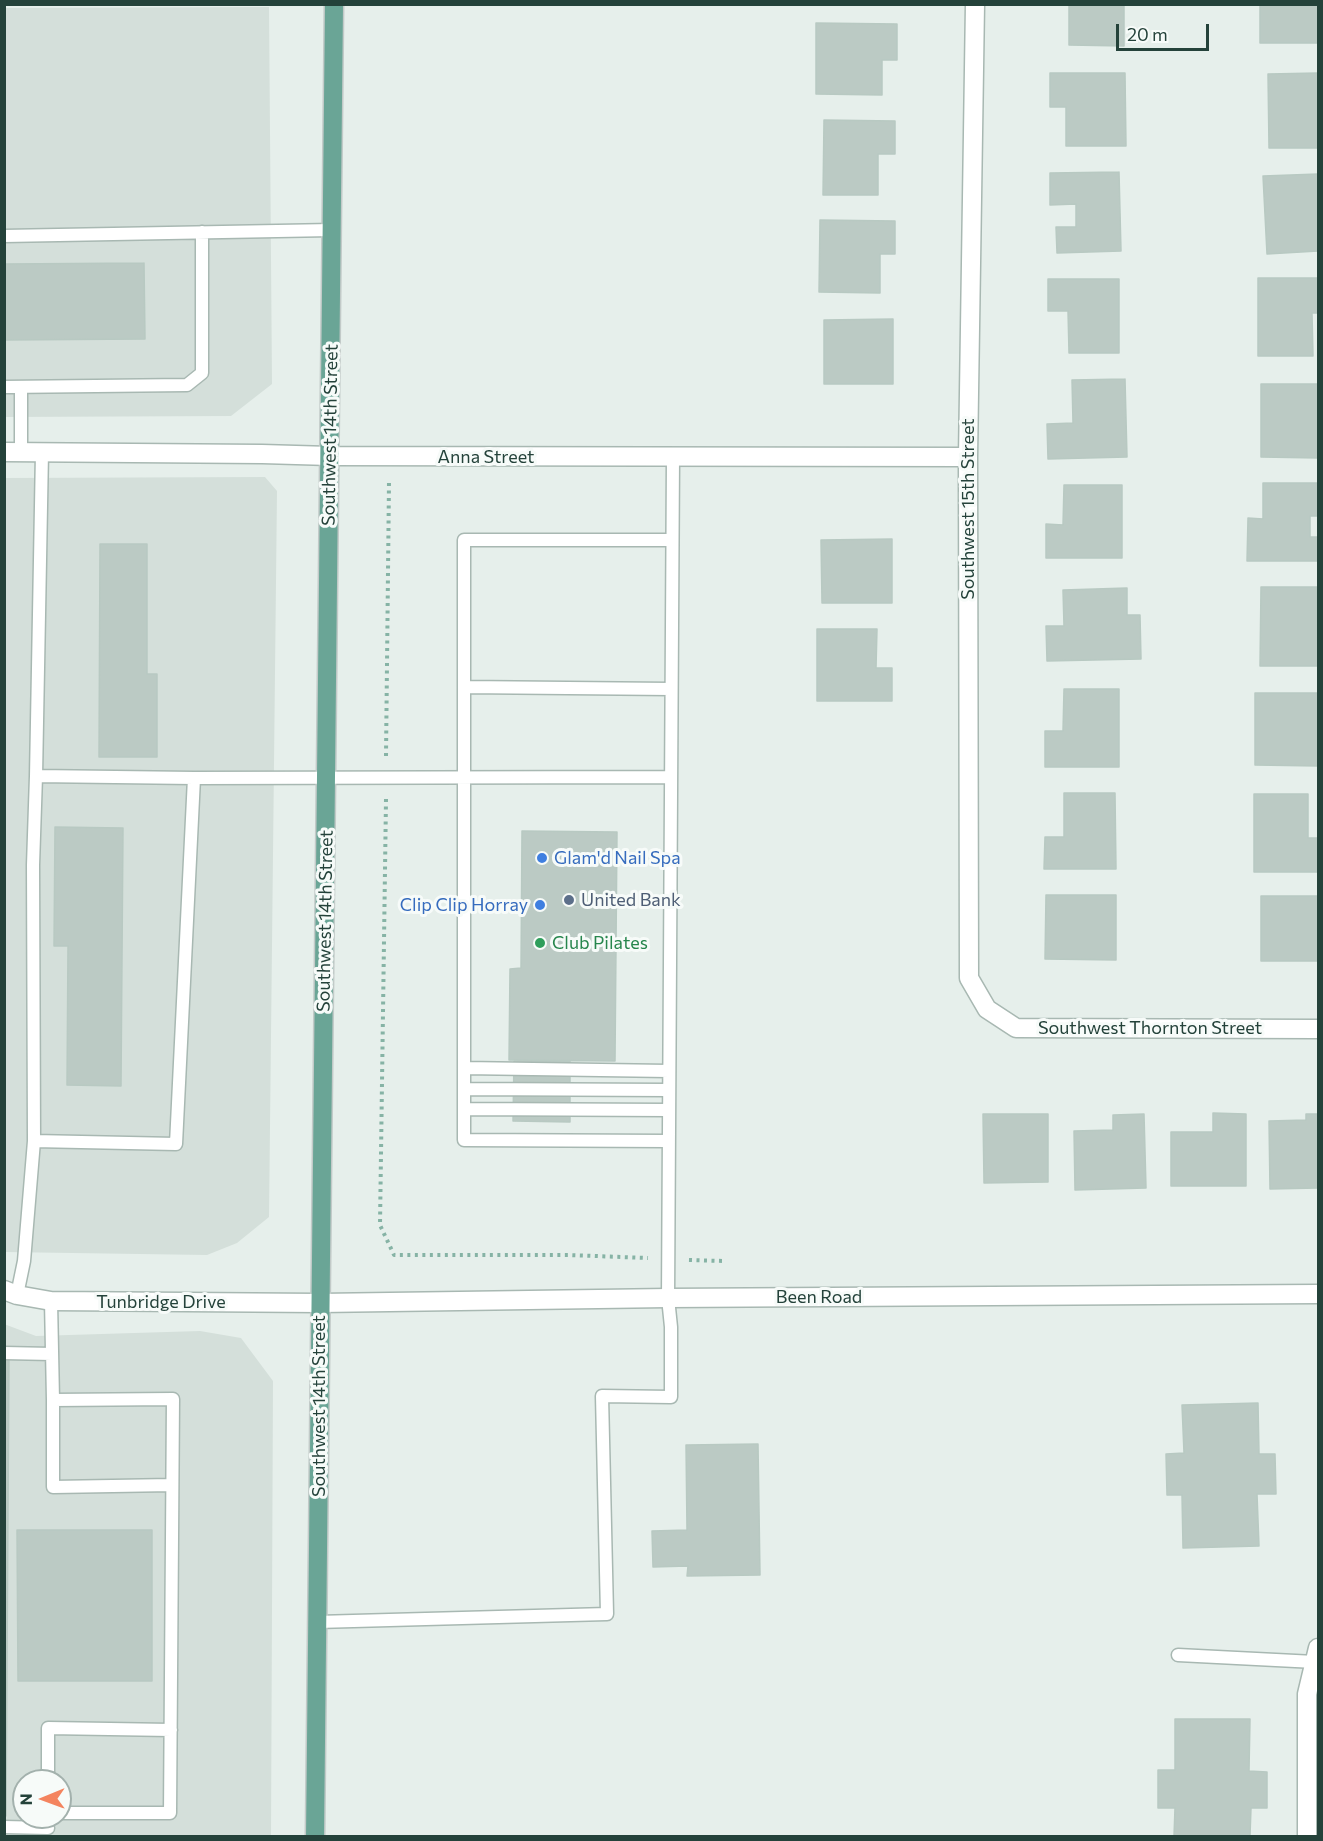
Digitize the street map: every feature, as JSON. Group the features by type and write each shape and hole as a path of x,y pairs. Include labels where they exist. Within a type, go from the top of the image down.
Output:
{"main road":[{"name":"Southwest 14th Street","path":"315,1836 334,4"}],"street":[{"name":"Southwest 15th Street","path":"975,4 968,457 969,978 987,1008"},
{"name":"Anna Street","path":"13,452 389,457 968,457"},
{"name":"Southwest Thornton Street","path":"987,1008 1016,1028 1318,1029"},
{"name":"Tunbridge Drive","path":"11,1293 51,1301 320,1303"},
{"name":"Been Road","path":"320,1303 668,1298 1318,1294"},
{"path":"1307,1836 1307,1694 1317,1655"}],"lane":[{"path":"4,236 332,230"},
{"path":"4,387 188,385 202,374 202,232"},
{"path":"13,452 21,387"},
{"path":"11,1293 24,1261 34,1142 33,865 42,452"},
{"path":"317,1622 607,1614 602,1396 671,1397 671,1327 668,1298 668,1141 673,457"},
{"path":"668,1141 464,1140 464,540 672,540"},
{"path":"464,687 671,689"},
{"path":"36,776 671,777"},
{"path":"34,1142 176,1144 194,778"},
{"path":"464,1068 669,1071"},
{"path":"464,1089 669,1090"},
{"path":"464,1109 669,1110"},
{"path":"51,1301 53,1487 172,1485"},
{"path":"4,1353 52,1354"},
{"path":"53,1400 173,1399 170,1813 72,1813"},
{"path":"1178,1655 1317,1655"},
{"path":"48,1769 48,1728 171,1730"}],"path":[{"path":"386,746 389,457"},
{"path":"386,805 380,1225 394,1255 568,1255 646,1258"},
{"path":"693,1260 724,1262"}],"shaded area":[{"path":"269,7 272,384 231,416 5,417 4,8"},
{"path":"265,477 277,491 269,1217 237,1243 207,1255 5,1252 5,478"},
{"path":"4,1324 36,1336 200,1331 241,1338 273,1381 271,1836 5,1836"}],"building":[{"path":"1069,4 1124,4 1124,46 1069,45"},
{"path":"1260,4 1318,4 1318,43 1260,43"},
{"path":"816,23 897,24 897,60 882,60 882,95 816,94"},
{"path":"1050,73 1125,73 1126,146 1066,146 1066,107 1050,107"},
{"path":"1318,73 1318,148 1269,148 1268,74"},
{"path":"824,120 895,121 895,154 878,154 878,195 823,195"},
{"path":"1119,172 1121,251 1057,253 1056,227 1076,227 1076,204 1050,205 1050,173"},
{"path":"1318,174 1318,251 1267,254 1263,176"},
{"path":"820,220 895,221 895,254 880,254 880,293 819,292"},
{"path":"144,263 145,339 4,340 4,264"},
{"path":"1258,278 1318,278 1318,313 1312,313 1313,356 1258,356"},
{"path":"1048,279 1119,279 1119,353 1069,353 1068,311 1048,311"},
{"path":"893,319 893,384 824,384 824,320"},
{"path":"1125,379 1127,457 1048,459 1047,424 1073,423 1072,380"},
{"path":"1261,384 1318,384 1318,458 1261,457"},
{"path":"1263,483 1318,483 1318,516 1310,516 1310,537 1318,537 1318,561 1247,561 1248,518 1263,519"},
{"path":"1064,485 1122,485 1122,558 1046,558 1046,524 1063,525"},
{"path":"892,539 892,603 822,603 821,540"},
{"path":"100,544 147,544 147,674 157,674 157,757 99,757"},
{"path":"1261,587 1317,587 1318,666 1260,666"},
{"path":"1127,588 1127,615 1140,615 1141,659 1047,661 1046,626 1064,626 1063,590"},
{"path":"817,629 877,629 876,668 892,668 892,701 817,701"},
{"path":"1064,689 1119,689 1119,767 1045,767 1045,731 1063,731"},
{"path":"1255,693 1318,693 1318,766 1255,765"},
{"path":"1064,793 1115,793 1116,869 1044,869 1045,837 1064,837"},
{"path":"1254,794 1308,794 1308,838 1318,838 1318,872 1254,872"},
{"path":"55,827 123,828 121,1086 67,1085 68,946 54,946"},
{"name":"United Bank","path":"522,831 617,832 615,1061 509,1060 510,969 521,968"},
{"path":"1046,895 1116,895 1116,960 1045,959"},
{"path":"1261,896 1318,896 1318,961 1261,961"},
{"path":"514,1060 570,1061 570,1122 513,1121"},
{"path":"1213,1113 1246,1114 1246,1186 1171,1186 1171,1132 1213,1132"},
{"path":"983,1114 1048,1114 1048,1182 984,1183"},
{"path":"1144,1114 1146,1188 1075,1190 1074,1131 1113,1130 1113,1115"},
{"path":"1306,1114 1318,1114 1318,1188 1270,1189 1269,1121 1306,1120"},
{"path":"4,1358 9,1358 6,1816 4,1816"},
{"path":"1258,1403 1259,1454 1275,1454 1276,1494 1257,1494 1259,1546 1183,1548 1182,1495 1167,1495 1166,1454 1184,1453 1182,1405"},
{"path":"758,1444 760,1575 687,1576 688,1566 653,1567 652,1531 687,1530 686,1445"},
{"path":"17,1530 152,1530 152,1681 18,1681"},
{"path":"1175,1719 1250,1719 1249,1771 1267,1772 1267,1808 1251,1808 1250,1836 1174,1836 1175,1808 1158,1808 1158,1770 1175,1770"}],"place":[{"name":"Glam'd Nail Spa","path":"542,858"},
{"name":"United Bank","path":"569,900"},
{"name":"Clip Clip Horray","path":"540,905"},
{"name":"Club Pilates","path":"540,943"}]}
